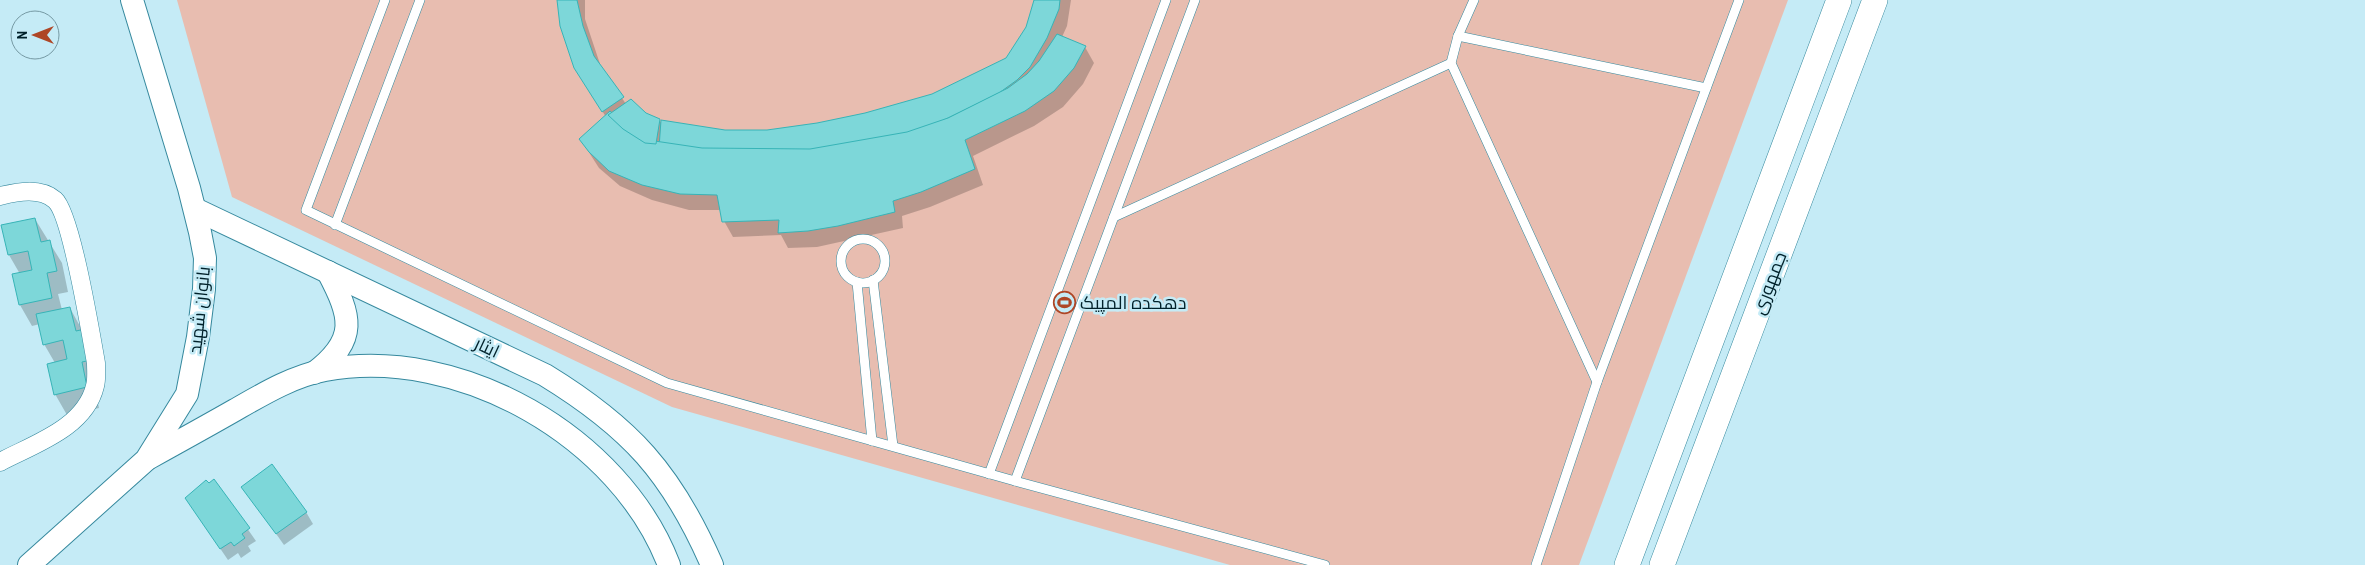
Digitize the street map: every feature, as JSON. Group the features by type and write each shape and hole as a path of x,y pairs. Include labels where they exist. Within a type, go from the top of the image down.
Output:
{"main road":[{"name":"جمهوری","path":"1627,565 1839,0"},
{"name":"جمهوری","path":"1662,565 1875,0"},
{"path":"1825,36 1857,48"}],"street":[{"name":"بانوان شهید","path":"29,565 146,460 187,394 204,289 205,258 195,209 132,0"},
{"path":"0,196 35,191 56,200 67,222 96,363 95,385 88,404 72,423 0,462"},
{"name":"ایثار","path":"195,209 545,375 582,398 639,447 663,475 682,505 712,565"},
{"path":"314,373 329,361 339,349 346,323 346,309 328,272"},
{"path":"146,460 264,394 300,377 362,366 434,373 497,394 534,413 575,441 630,497 650,526 669,565"}],"lane":[{"path":"385,0 306,210 667,383 989,474 1325,565"},
{"path":"335,225 420,0"},
{"path":"989,474 1166,0"},
{"path":"1015,481 1195,0"},
{"path":"1474,0 1458,36 1452,63 1597,382"},
{"path":"1536,565 1597,382 1739,0"},
{"path":"1458,36 1706,88"},
{"path":"1114,217 1452,63"},
{"path":"860,239 876,244 884,258 880,274 873,280 865,283 849,278 841,264 845,248 860,239"},
{"path":"873,280 893,446"},
{"path":"857,282 872,440"}],"shaded area":[{"name":"دهکده المپیک","path":"177,0 1788,0 1579,565 1230,565 672,407 232,197"}],"building":[{"path":"557,0 577,0 583,26 594,56 624,97 602,112 574,68 560,26"},
{"path":"1034,0 1060,0 1059,9 1047,38 1030,67 1017,80 999,93 938,123 897,137 802,154 695,153 659,148 661,120 725,130 767,130 817,123 865,113 932,94 1006,58 1026,27"},
{"path":"1057,34 1086,46 1074,68 1054,91 1025,111 965,140 975,169 921,192 893,201 895,212 838,226 778,233 779,220 722,222 717,195 680,194 642,185 609,171 589,152 579,139 610,111 648,140 702,148 810,149 907,132 948,118 1008,88 1027,74 1039,61"},
{"path":"631,99 646,113 660,119 656,144 645,143 623,129 608,115"},
{"path":"35,218 41,242 50,240 57,271 47,273 52,298 19,305 12,274 32,270 28,251 8,255 1,225"},
{"path":"70,307 76,331 85,329 91,360 82,362 87,387 54,395 47,364 67,359 63,340 43,345 36,314"},
{"path":"272,464 307,512 276,534 241,487"},
{"path":"214,479 250,528 242,534 245,538 234,546 231,542 220,549 185,498 206,480 209,483"}],"place":[{"name":"دهکده المپیک","path":"1064,302"}]}
